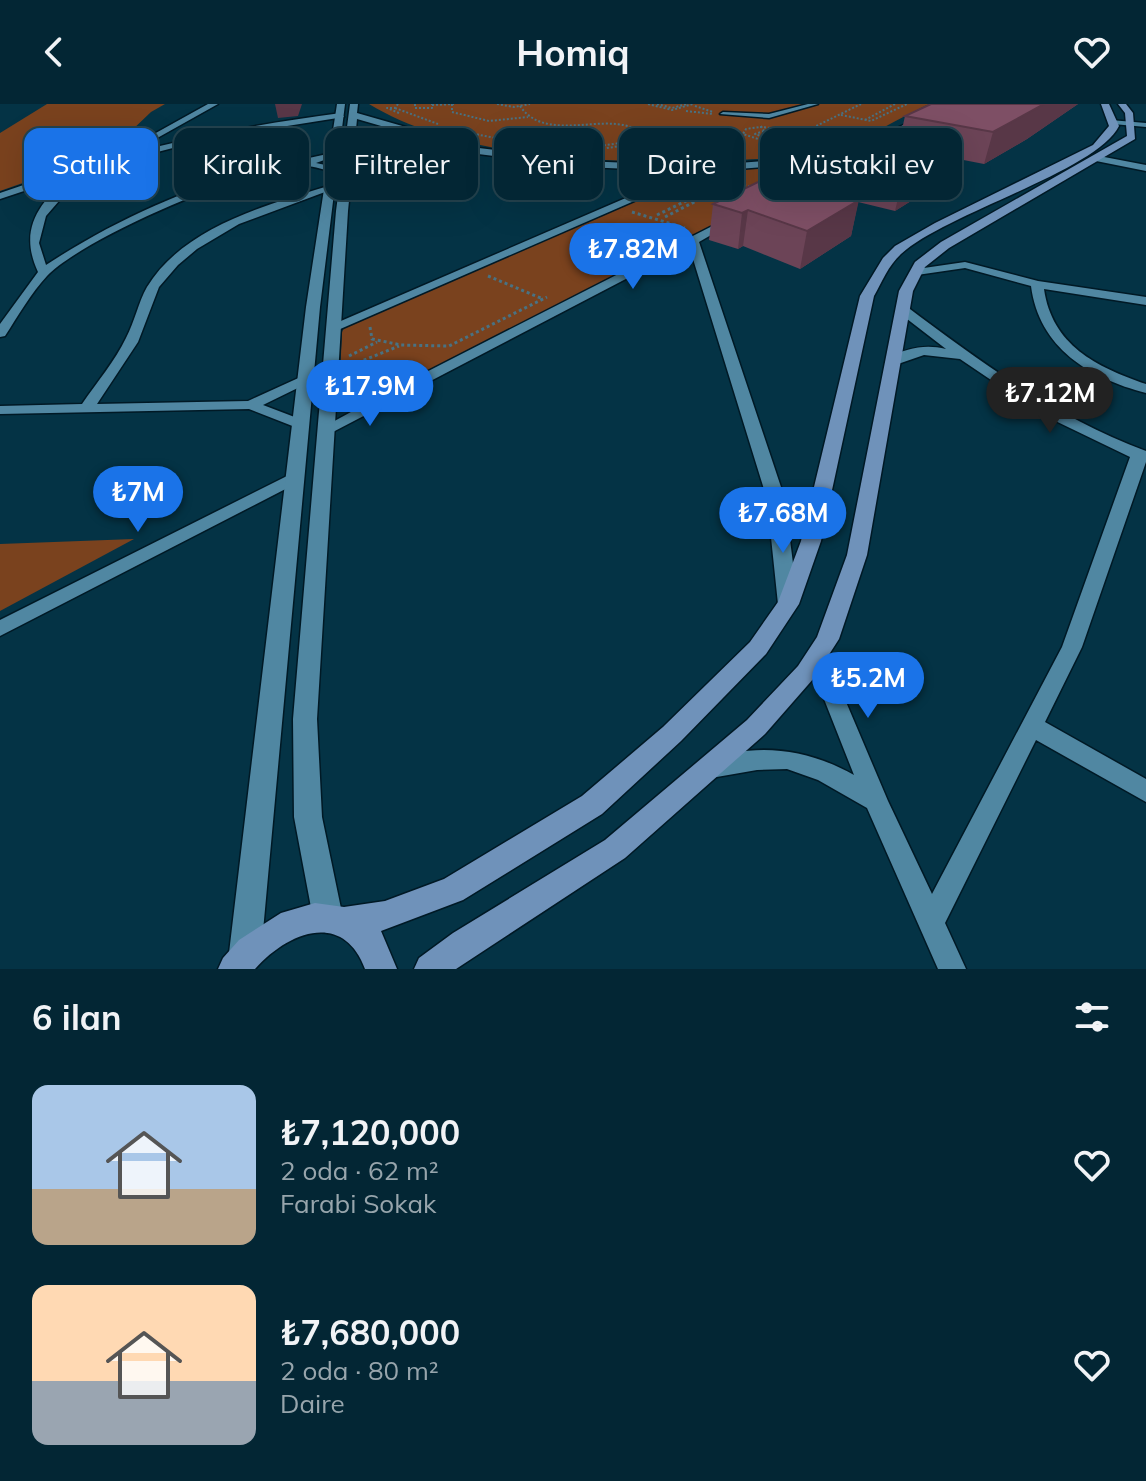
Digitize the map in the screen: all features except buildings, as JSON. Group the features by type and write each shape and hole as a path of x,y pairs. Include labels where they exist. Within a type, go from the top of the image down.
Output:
{"main road":[{"path":"430,969 464,944 615,849 756,727 817,656 828,639 857,555 902,309 906,291 917,272 944,246 1099,159 1130,122"},
{"path":"240,961 264,937 306,918 336,920 385,916 453,890 592,805 722,686 758,648 788,604 811,541 867,296 887,261 899,249 939,225 1096,147 1130,122"},
{"path":"336,920 363,934 378,953 381,969"}],"street":[{"path":"158,136 214,104"},
{"path":"723,114 769,116 815,104"},
{"path":"938,104 863,145 954,104"},
{"path":"350,108 394,128"},
{"path":"350,108 351,128"},
{"path":"344,128 350,108"},
{"path":"158,149 350,108 461,142 542,156 619,162"},
{"path":"478,150 619,166"},
{"path":"744,160 805,157 822,163 744,167"},
{"path":"1099,159 1146,168"},
{"path":"0,333 44,272 147,211 177,198 265,170 305,163 325,169"},
{"path":"87,408 130,343 154,286 188,252 325,175"},
{"path":"0,196 24,187"},
{"path":"44,272 36,258 34,238 39,216 49,200"},
{"path":"240,961 305,379 328,200"},
{"path":"336,920 308,817 305,719 345,200"},
{"path":"333,327 622,200"},
{"path":"326,430 665,255 688,233 740,216"},
{"path":"688,233 776,499 788,604"},
{"path":"944,246 965,265"},
{"path":"36,258 74,252"},
{"path":"665,255 698,261"},
{"path":"917,272 965,265 1037,284 1146,301"},
{"path":"1037,284 1039,306 1048,327 1078,357 1125,382 1146,389"},
{"path":"902,309 977,366 1039,407 1143,456 1072,647 931,923"},
{"path":"893,361 909,352 941,350 977,366"},
{"path":"251,405 305,379"},
{"path":"329,383 370,391 397,391"},
{"path":"0,410 251,405 300,424"},
{"path":"0,629 295,477"},
{"path":"817,656 876,801 952,969"},
{"path":"1032,726 1146,791"},
{"path":"711,768 775,758 800,762 826,772 876,801"}],"path":[{"path":"387,108 391,104"},
{"path":"395,108 398,104"},
{"path":"415,104 415,108 453,104 452,112 475,119 504,121 528,117 562,125 618,124 631,128"},
{"path":"497,104 530,104"},
{"path":"648,104 667,109 723,114"},
{"path":"657,104 667,109 687,104"},
{"path":"812,128 861,104"},
{"path":"865,120 895,104"},
{"path":"839,115 871,121 907,104"},
{"path":"680,110 694,105 723,114"},
{"path":"520,106 528,117"},
{"path":"387,108 395,108 445,128 387,108"},
{"path":"760,139 746,137 742,133 746,129 774,128"},
{"path":"746,137 760,133"},
{"path":"494,139 468,135 494,141"},
{"path":"756,135 760,136"},
{"path":"619,143 570,150 619,144"},
{"path":"744,185 756,188 744,194"},
{"path":"744,197 752,200"},
{"path":"657,215 689,200"},
{"path":"665,217 699,200"},
{"path":"711,200 727,204 734,200"},
{"path":"665,202 684,208"},
{"path":"631,206 665,217 688,233"},
{"path":"625,209 688,233"},
{"path":"674,234 688,233"},
{"path":"567,235 633,259 619,266"},
{"path":"613,264 639,251"},
{"path":"448,352 548,301 481,273"},
{"path":"370,322 372,339 401,345 449,346 557,292"},
{"path":"379,341 343,359 342,369 401,345"}],"shaded area":[{"path":"47,104 165,104 134,128 24,128 24,183 0,191 0,133"},
{"path":"369,104 929,104 882,128 760,128 760,159 744,160 744,128 619,128 619,161 603,160 603,128 494,128 494,148 478,144 478,128 422,128"},
{"path":"760,168 760,199 425,373 385,388 347,384 340,376 342,332 346,324 635,200 744,200 744,169"},
{"path":"134,539 0,611 0,544"}]}
